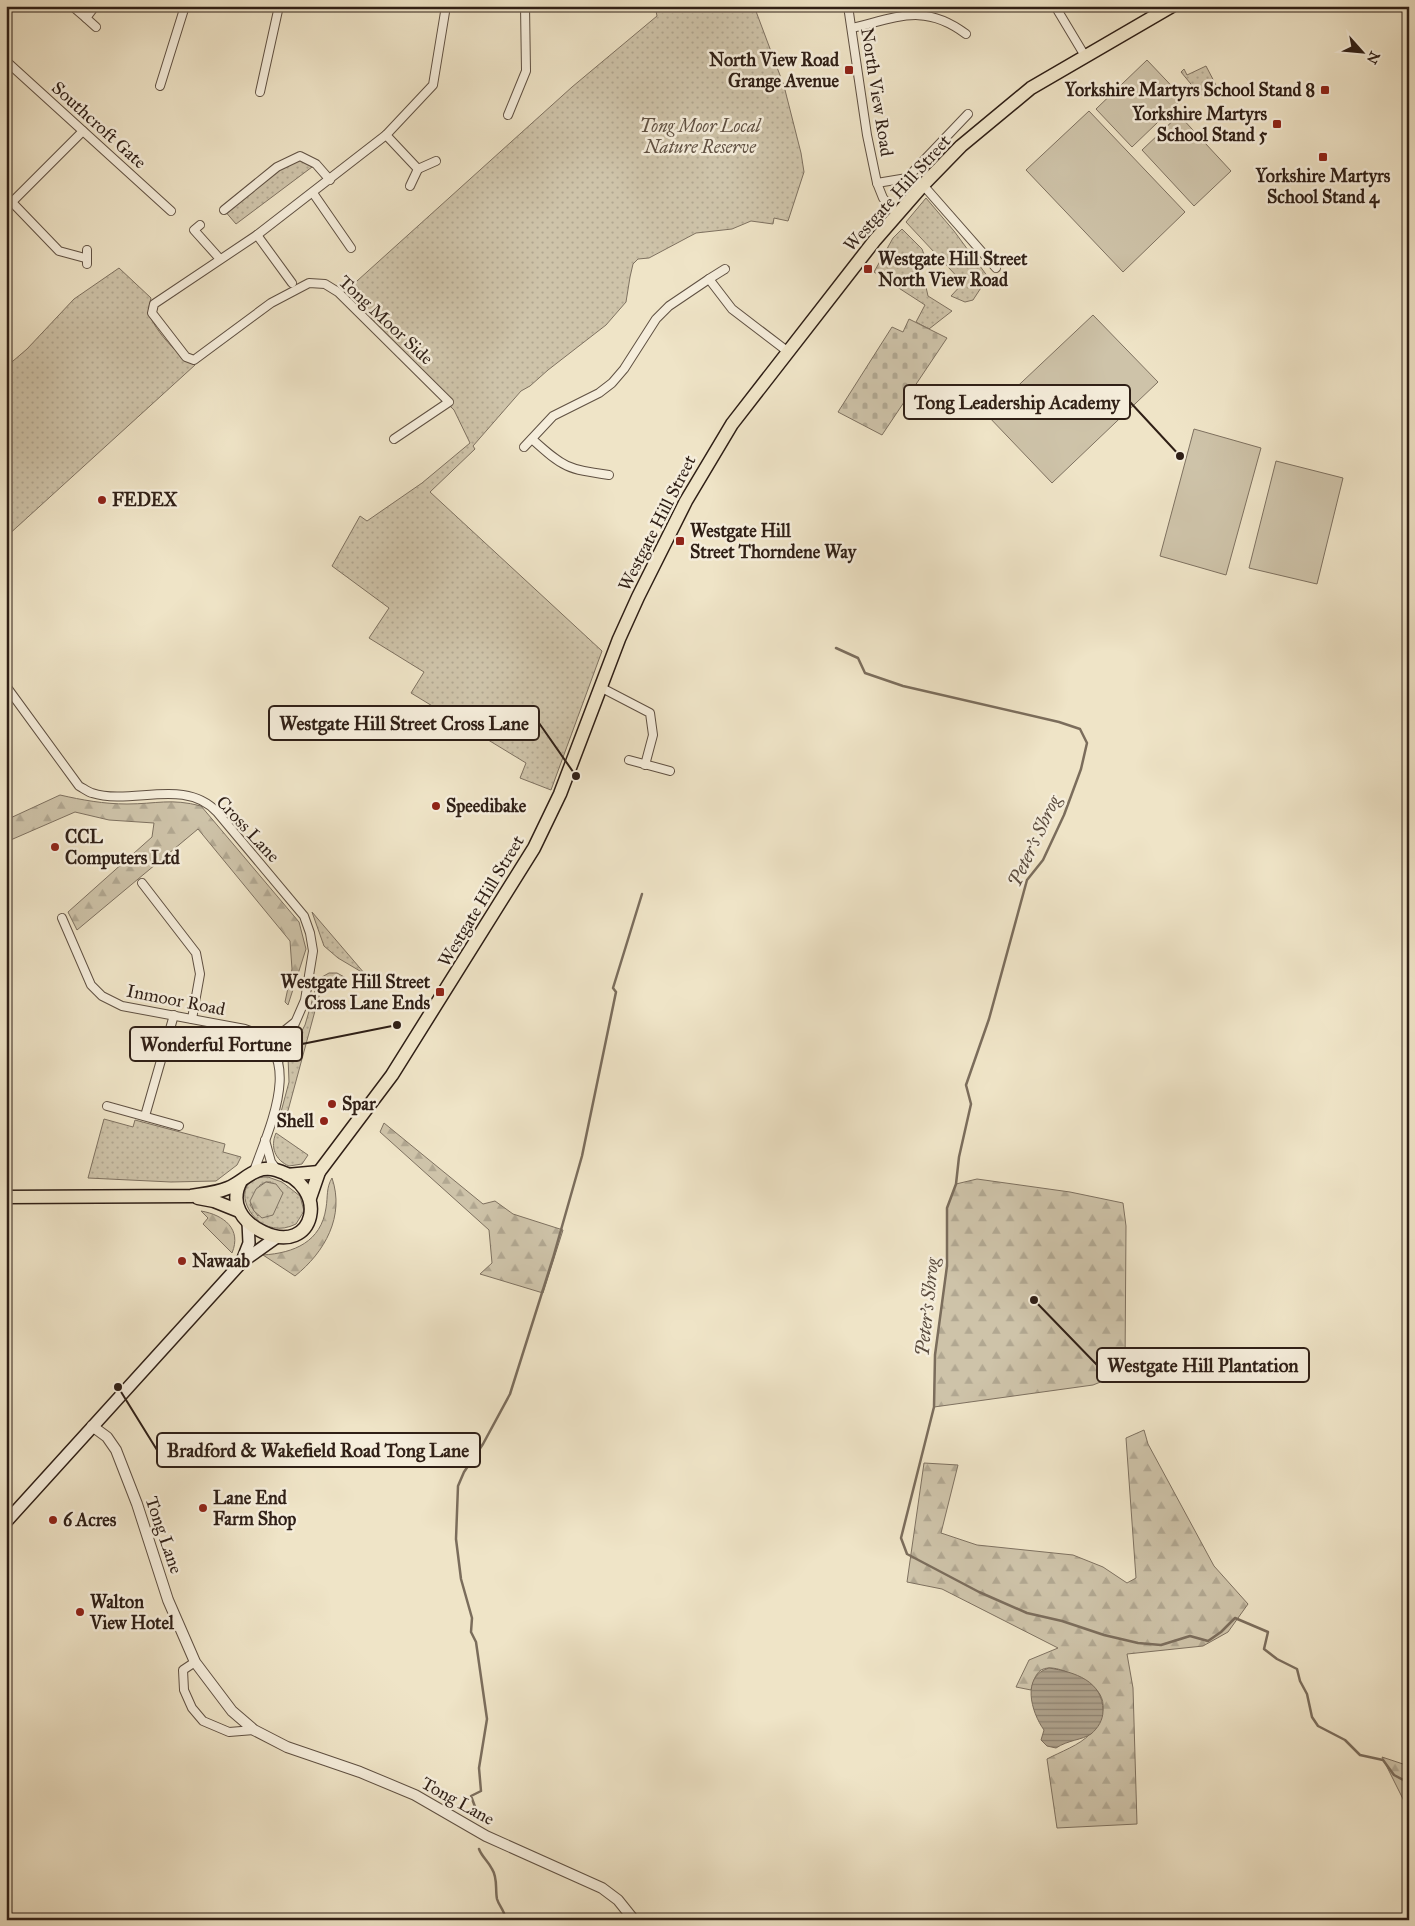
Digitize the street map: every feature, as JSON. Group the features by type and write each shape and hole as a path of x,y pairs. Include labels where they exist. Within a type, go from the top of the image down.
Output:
{"highway":[{"name":"Westgate Hill Street","path":"310,1198 318,1172 403,1058 534,848 560,794 600,687 634,606 686,501 732,424 897,214 961,146 1031,88 1172,6"},
{"path":"6,1197 191,1196 217,1192 241,1181 254,1171 318,1172"},
{"path":"191,1196 214,1201 238,1211 248,1222 265,1233 277,1237 295,1235 307,1224 311,1216 310,1198 301,1186 282,1172"},
{"path":"238,1211 235,1196 241,1181"}],"main road":[{"path":"242,1262 249,1243 248,1222"},
{"path":"6,1522 242,1262 277,1237"}],"street":[{"path":"72,6 96,27"},
{"path":"86,18 95,6"},
{"path":"160,86 186,6"},
{"path":"260,92 279,6"},
{"path":"200,225 194,230 220,260 313,193 386,135 434,85 446,6"},
{"path":"508,115 526,71 525,6"},
{"name":"North View Road","path":"848,6 867,135 877,183 883,198 897,214"},
{"path":"1055,6 1085,56"},
{"path":"852,28 924,14 944,19 966,34"},
{"name":"Southcroft Gate","path":"6,61 171,211"},
{"path":"154,74 163,77"},
{"name":"North View Road","path":"877,183 907,178 968,114"},
{"path":"12,202 83,131"},
{"path":"386,135 418,170"},
{"path":"224,210 277,167 300,156 316,164 330,180"},
{"path":"410,186 418,170 436,161"},
{"path":"147,189 155,182"},
{"path":"923,185 996,268"},
{"path":"313,193 351,248"},
{"path":"6,196 60,252 86,257"},
{"path":"257,235 292,283"},
{"name":"Tong Moor Side","path":"220,260 154,304 152,313 186,357 194,360 271,303 309,284 325,284 338,292 449,402 394,439"},
{"path":"524,447 557,413 598,393 612,383 660,315 669,306 725,269"},
{"path":"709,279 732,309 788,351"},
{"path":"532,439 563,465 582,471 609,474"},
{"name":"Cross Lane","path":"6,686 79,786 92,793 109,795 172,794 199,799 214,809 304,916 310,933 313,951 305,1000 279,1060"},
{"path":"600,687 650,713 654,735 645,765"},
{"path":"630,760 670,771"},
{"path":"142,883 196,953 200,974 192,1019"},
{"name":"Inmoor Road","path":"62,918 92,985 97,992 108,1000 122,1006 245,1029 258,1034 269,1043"},
{"path":"145,1116 174,1015"},
{"path":"269,1043 296,1022"},
{"name":"Cross Lane","path":"254,1171 280,1087 279,1060 276,1051 269,1043"},
{"path":"107,1106 180,1126"},
{"path":"265,1140 271,1162 282,1172"},
{"name":"Tong Lane","path":"92,1426 107,1437 116,1450 137,1504 168,1600 195,1662 232,1711 254,1730 287,1747 360,1772 415,1794 486,1836 602,1888 618,1900 634,1920"},
{"path":"195,1662 183,1670 184,1690 192,1708 203,1721 229,1732 254,1730"}],"green space":[{"name":"Tong Moor Local Nature Reserve","path":"655,6 754,6 784,86 804,172 788,221 774,218 773,224 751,221 732,229 696,233 649,258 638,259 633,264 626,302 606,325 530,386 521,391 473,446 475,449 430,492 602,651 551,790 520,778 526,763 411,693 424,672 369,638 389,608 332,566 360,516 367,521 422,483 470,443 454,410 357,316 365,309 347,290 572,87 657,16"},
{"path":"1147,60 1183,98 1132,147 1096,109"},
{"path":"1206,66 1217,87 1200,95 1181,72 1184,69 1187,75"},
{"path":"1089,111 1185,212 1123,272 1026,170"},
{"path":"1179,115 1231,171 1194,206 1142,150"},
{"path":"300,156 316,164 236,224 224,210 277,167"},
{"path":"926,198 954,231 988,277 973,300 965,302 951,296 963,283 906,222"},
{"path":"902,229 922,249 925,257 915,268 926,287 928,296 952,311 929,329 916,322 925,305 874,272 893,238"},
{"path":"119,268 151,298 149,313 156,327 168,343 195,365 6,537 6,367 27,349 74,299"},
{"path":"1093,315 1158,382 1052,483 987,415"},
{"path":"909,319 947,338 882,435 838,412 892,327 903,332"},
{"path":"1194,429 1261,448 1226,575 1160,556"},
{"path":"1276,461 1343,478 1317,584 1249,568"},
{"path":"60,795 110,803 181,802 201,806 299,922 306,949 288,1005 285,1002 292,969 290,941 198,829 77,930 68,912 152,837 154,823 109,820 75,812 6,842 6,820"},
{"path":"312,912 365,974 338,958 324,946"},
{"path":"329,973 337,973 348,979 347,982 335,978 322,985 286,1118 281,1112 289,1082 288,1057 305,1025 317,984 322,977"},
{"path":"104,1119 133,1127 135,1120 225,1144 223,1152 241,1157 237,1165 216,1181 171,1182 88,1178"},
{"path":"384,1123 483,1204 495,1201 513,1214 563,1230 543,1293 480,1274 492,1263 489,1230 380,1132"},
{"path":"276,1133 308,1155 302,1164 289,1166 277,1157 274,1148"},
{"path":"268,1177 282,1182 300,1196 304,1211 296,1224 281,1228 267,1226 256,1219 248,1208 245,1197 246,1187 254,1180","holes":["271,1182 258,1216 250,1205 260,1185"]},
{"path":"332,1178 336,1206 330,1232 315,1256 295,1276 263,1255 285,1252 304,1244 312,1237 323,1220 328,1189"},
{"path":"977,1179 1070,1192 1123,1203 1126,1226 1125,1367 1113,1377 1093,1385 934,1407 935,1355 947,1266 947,1208 956,1184"},
{"path":"266,1182 276,1184 283,1193 273,1215 262,1218 254,1211 250,1201 256,1189"},
{"path":"201,1211 217,1216 229,1224 235,1237 232,1253 203,1224 208,1218"},
{"path":"1144,1430 1148,1444 1214,1566 1248,1604 1228,1632 1203,1646 1127,1654 1133,1688 1137,1824 1057,1828 1047,1759 1075,1745 1090,1734 1098,1724 1102,1714 1102,1698 1091,1684 1064,1671 1052,1668 1039,1672 1034,1679 1031,1690 1016,1687 1029,1660 1058,1648 942,1589 907,1582 924,1463 958,1465 941,1533 977,1545 1073,1555 1103,1567 1127,1583 1136,1578 1126,1438"},
{"path":"1382,1757 1409,1766 1409,1811"}],"shaded area":[{"path":"1049,1668 1078,1675 1093,1685 1102,1701 1103,1711 1100,1724 1091,1734 1056,1748 1047,1746 1041,1740 1044,1730 1035,1714 1031,1695 1035,1679 1040,1672"}],"waterway":[{"name":"Peter's Shrog","path":"836,648 858,658 865,673 903,686 1059,722 1080,729 1087,743 1081,769 1064,815 1043,860 1027,880 989,1019 966,1085 971,1104 959,1157 956,1184 947,1208 947,1266 935,1355 934,1407 901,1538 907,1554 979,1592 1027,1613 1138,1643 1161,1645 1190,1636 1208,1641 1221,1632 1235,1618 1268,1632 1264,1649 1277,1659 1297,1669 1300,1681 1307,1694 1312,1717 1318,1726 1345,1740 1360,1755 1383,1760 1394,1775 1409,1783"},
{"path":"477,1812 471,1796 481,1791 479,1768 487,1719 476,1642 471,1632 472,1618 461,1579 456,1539 458,1486 464,1472 483,1444 510,1394 553,1258 582,1156 616,992 613,988 642,894"},
{"path":"479,1849 494,1872 497,1899 505,1917 500,1920"}],"place":[{"name":"North View Road Grange Avenue","path":"849,70"},
{"name":"Yorkshire Martyrs School Stand 8","path":"1325,90"},
{"name":"Yorkshire Martyrs School Stand 5","path":"1277,124"},
{"name":"Yorkshire Martyrs School Stand 4","path":"1323,157"},
{"name":"Westgate Hill Street North View Road","path":"868,269"},
{"name":"Tong Leadership Academy","path":"1180,456"},
{"name":"FEDEX","path":"102,500"},
{"name":"Westgate Hill Street Thorndene Way","path":"680,541"},
{"name":"Westgate Hill Street Cross Lane","path":"576,776"},
{"name":"Speedibake","path":"436,806"},
{"name":"CCL Computers Ltd","path":"55,847"},
{"name":"Westgate Hill Street Cross Lane Ends","path":"440,992"},
{"name":"Wonderful Fortune","path":"397,1025"},
{"name":"Spar","path":"332,1104"},
{"name":"Shell","path":"324,1121"},
{"name":"Nawaab","path":"182,1261"},
{"name":"Westgate Hill Plantation","path":"1034,1300"},
{"name":"Bradford & Wakefield Road Tong Lane","path":"118,1387"},
{"name":"Lane End Farm Shop","path":"203,1508"},
{"name":"6 Acres","path":"53,1520"},
{"name":"Walton View Hotel","path":"80,1612"}]}
